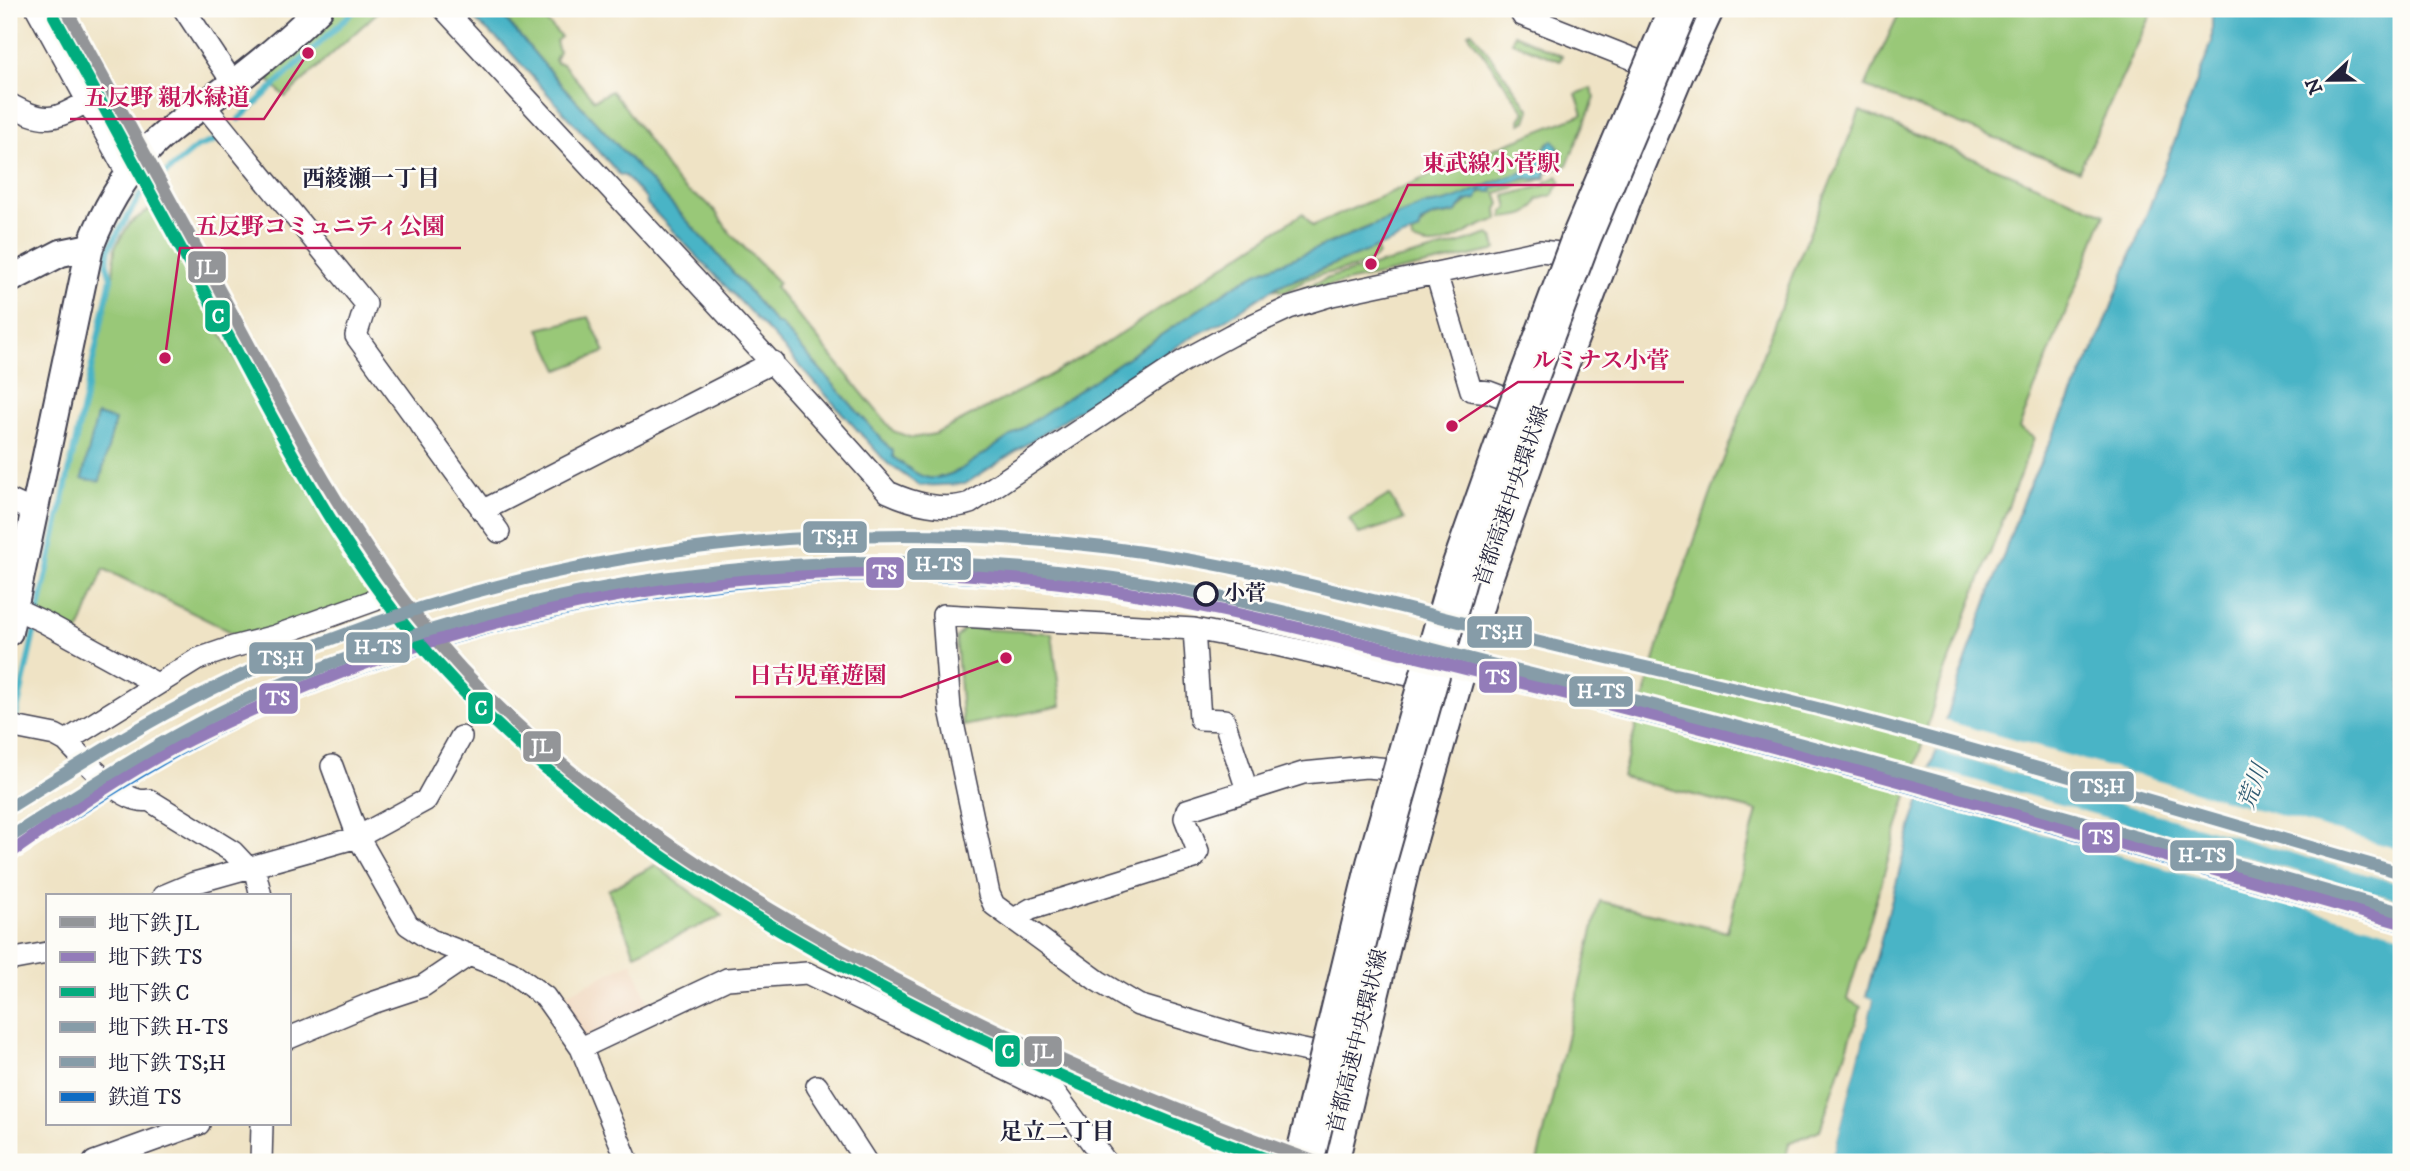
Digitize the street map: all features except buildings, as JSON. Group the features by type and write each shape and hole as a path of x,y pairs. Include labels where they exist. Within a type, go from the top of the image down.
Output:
{"highway":[{"name":"首都高速中央環状線","path":"1304,1162 1376,864 1458,576 1582,236 1683,11"},
{"name":"首都高速中央環状線","path":"1329,1162 1401,863 1480,586 1548,393 1619,206 1675,71 1683,11"}],"street":[{"path":"37,9 128,175"},
{"path":"184,9 233,83"},
{"path":"157,684 12,610 90,247 105,209 150,148 274,51 319,9"},
{"path":"444,9 773,362 888,492 913,503 962,506 970,503 1183,361 1244,328 1307,302 1540,251 1560,253"},
{"path":"1560,9 1572,33"},
{"path":"1522,15 1661,70"},
{"path":"9,104 44,118 60,117 88,101"},
{"path":"204,105 366,304 356,336 499,532"},
{"path":"9,280 61,253 90,247"},
{"path":"1436,273 1471,390 1489,391 1505,398"},
{"path":"482,511 773,362"},
{"path":"9,500 35,512"},
{"path":"66,741 198,659 233,646 275,636 375,600"},
{"path":"1317,1053 1252,1039 1138,1005 1098,981 994,905 989,894 950,709 943,615 1194,629 1417,677"},
{"path":"1194,629 1200,719 1224,720 1247,790"},
{"path":"9,726 55,735 66,741 121,794 140,802 149,800 233,852 251,868 260,894"},
{"path":"168,894 194,883 358,837 426,800 461,737"},
{"path":"332,766 358,837 408,925 432,940 510,971 545,997 581,1048 628,1162"},
{"path":"1014,919 1031,909 1194,858 1198,851 1185,818 1187,810 1303,773 1366,767 1391,769"},
{"path":"9,960 46,953"},
{"path":"290,1038 372,1003 423,986 469,955"},
{"path":"581,1048 727,979 807,973 1056,1094 1106,1162"},
{"path":"817,1086 866,1162"},
{"path":"94,1162 193,1126"},
{"path":"261,1162 262,1126"}],"shaded area":[{"path":"632,962 652,1011 581,1044 552,1001"}],"green space":[{"path":"330,9 381,9 285,97 261,72"},
{"path":"497,9 535,9 561,37 556,41 559,52 555,60 557,63 563,64 594,100 611,91 676,181 688,192 705,201 730,233 779,283 775,287 893,431 912,438 935,434 1108,342 1303,213 1312,226 1485,152 1583,114 1576,94 1591,88 1595,98 1567,165 1546,172 1546,178 1496,193 1500,204 1497,209 1498,220 1445,243 1424,244 1412,240 1411,234 1419,231 1429,218 1455,213 1476,195 1492,192 1492,188 1544,172 1546,160 1559,149 1549,142 1534,161 1532,169 1441,205 1423,205 1237,284 960,470 939,478 931,478 918,474 893,457 893,452 781,325 777,325 713,249 558,81"},
{"path":"1901,9 2154,9 2079,171 1865,87"},
{"path":"1472,31 1530,110 1526,121 1521,124 1520,120 1525,112 1468,33"},
{"path":"1514,34 1562,56 1560,61 1512,42"},
{"path":"1860,111 2105,214 2019,428 2034,438 1938,690 1847,999 1861,1007 1820,1130 1789,1143 1785,1162 1537,1162 1600,901 1727,932 1757,811 1622,777 1663,629 1716,480 1795,268"},
{"path":"1558,176 1561,181 1553,195 1538,199 1529,212 1503,218 1503,211 1508,208 1505,196 1546,185 1546,182"},
{"path":"153,207 279,438 375,598 245,639 104,569 77,636 38,617 113,278 115,247 130,223"},
{"path":"1489,234 1493,237 1496,249 1493,251 1304,291 1302,288 1334,276"},
{"path":"1377,247 1378,254 1365,264 1318,275 1285,292 1273,289"},
{"path":"589,317 605,352 559,370 539,329"},
{"path":"1389,495 1404,520 1359,534 1349,519"},
{"path":"965,628 1052,633 1061,706 963,726 956,638"},
{"path":"655,865 723,916 635,954 608,890"}],"water":[{"path":"470,9 497,9 558,81 713,249 776,324 780,324 893,452 893,457 918,474 931,478 939,478 960,470 1257,273 1423,205 1450,201 1532,169 1540,153 1553,140 1559,149 1546,160 1545,177 1526,178 1492,188 1493,192 1480,191 1477,199 1466,201 1455,213 1434,216 1422,222 1419,231 1278,286 1222,322 1187,340 965,484 920,486 887,463 773,336 647,204 646,199 625,176 620,175 504,45 470,16"},
{"name":"荒川","path":"2212,9 2401,9 2401,1162 1819,1162 1834,1151 1873,1001 1866,996 1911,827 1961,674 2025,495 2103,329 2212,42"},
{"path":"97,415 115,420 100,481 82,479"}],"pier":[{"path":"1943,720 2401,850 2401,884 1933,750"},
{"path":"1927,767 2401,901 2401,935 1917,798"},
{"path":"1866,996 1873,1000 1834,1152 1816,1162 1831,1150 1869,1002 1864,999"}],"waterway":[{"path":"239,119 356,9"},
{"path":"9,748 111,278 107,265 109,248 141,194 197,147 219,139"}],"metro line":[{"name":"JL","path":"66,9 340,507 389,581 416,616 498,706 543,747 638,823 792,922 919,991 1048,1054 1181,1111 1316,1162"},
{"name":"C","path":"54,16 330,518 354,556 407,628 453,681 503,730 555,776 610,819 666,859 785,934 950,1023 1056,1074 1275,1162"},
{"name":"TS;H","path":"9,808 131,733 226,682 285,656 422,607 517,581 613,561 710,546 809,538 907,535 1006,538 1104,547 1275,577 1872,722 2401,873"},
{"name":"H-TS","path":"9,838 131,761 225,709 358,654 459,621 562,596 667,578 772,566 878,562 984,565 1147,583 1261,606 1866,761 2401,912"},
{"name":"TS","path":"9,854 120,779 189,740 286,695 386,657 487,625 591,601 696,584 802,574 908,572 1015,578 1080,586 1210,608 1338,637 1749,741 2401,923"}],"rail line":[{"name":"TS","path":"17,850 138,773 232,722 363,668 464,635 567,609 671,591 777,579 882,575 988,579 1094,590 1264,622 1758,746 2397,925"}],"place":[{"name":"五反野 親水緑道","path":"308,53"},
{"name":"東武線小菅駅","path":"1371,264"},
{"name":"五反野コミュニティ公園","path":"165,358"},
{"name":"ルミナス小菅","path":"1452,426"},
{"name":"小菅","path":"1206,594"},
{"name":"日吉児童遊園","path":"1006,658"}],"district":[{"name":"西綾瀬一丁目","path":"371,179"},
{"name":"足立二丁目","path":"1057,1132"}]}
